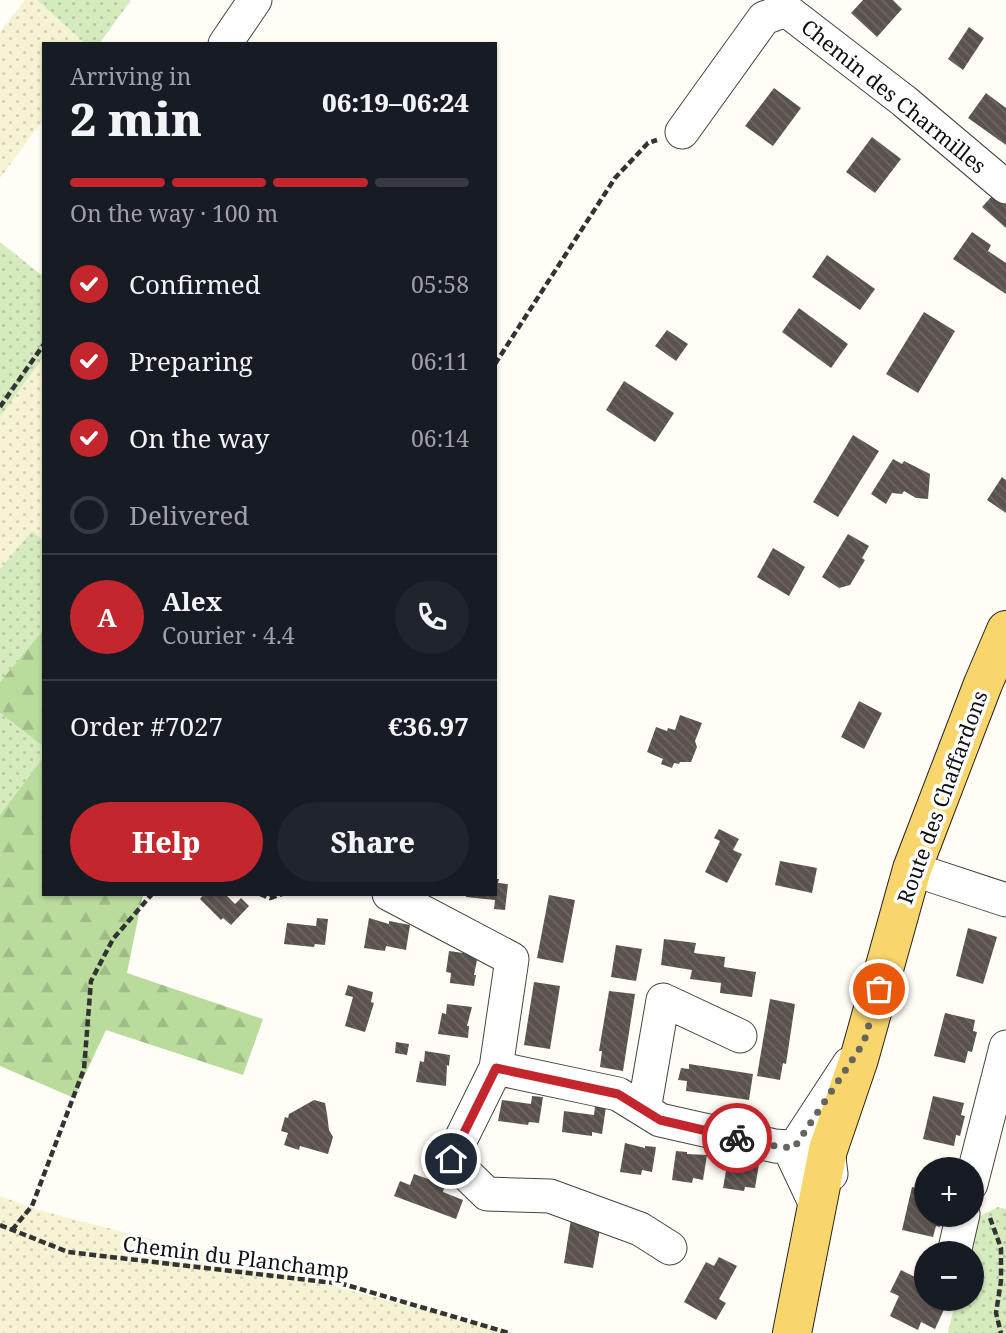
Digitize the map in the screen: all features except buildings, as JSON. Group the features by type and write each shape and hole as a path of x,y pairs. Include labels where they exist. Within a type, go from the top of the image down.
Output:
{"main road":[{"name":"Route des Chaffardons","path":"879,992 970,719 1006,630"},
{"path":"795,1328 831,1234 827,1207 803,1153 864,1042 879,992"},
{"path":"795,1328 803,1275 859,1103 879,992"}],"street":[{"path":"226,42 255,0"},
{"name":"Chemin des Charmilles","path":"682,132 764,18 786,10 904,101 1006,187"},
{"path":"920,872 1006,900"},
{"path":"393,896 512,960 496,1068 451,1159 487,1194 550,1196 640,1229 670,1248"},
{"path":"644,1110 663,1000 740,1036"},
{"path":"978,1157 1006,1047"},
{"path":"496,1068 618,1094 660,1120 803,1153"}],"path":[{"path":"497,361 615,178 648,143 682,132"},
{"path":"0,407 42,347"},
{"path":"12,1230 32,1206 84,1069 91,981 113,939 150,896"},
{"name":"Chemin du Planchamp","path":"0,1224 68,1252 343,1284 509,1333"},
{"path":"984,1226 1001,1248 1001,1281 996,1313 1001,1333"}],"shaded area":[{"path":"25,0 37,0 84,42 42,42 42,122 0,178 0,32"},
{"path":"42,359 42,539 32,531 0,569 0,417"},
{"path":"0,1196 38,1210 514,1333 0,1333"}],"green space":[{"path":"37,0 131,0 100,42 84,42"},
{"path":"0,242 42,275 42,359 0,417"},
{"path":"32,531 42,539 42,631 0,682 0,569"},
{"path":"42,631 42,745 0,713 0,682"},
{"path":"0,713 42,745 42,759 0,815"},
{"path":"42,759 42,896 143,896 127,973 263,1019 243,1075 106,1030 74,1098 0,1066 0,815"},
{"path":"998,1207 1006,1209 1006,1333 948,1333 953,1311 984,1311 984,1241 969,1241 972,1227 984,1227 984,1214"}],"way so far":[{"path":"737,1138 794,1148 864,1042 879,989"}],"route":[{"path":"451,1159 496,1068 618,1094 660,1120 737,1138"}]}
